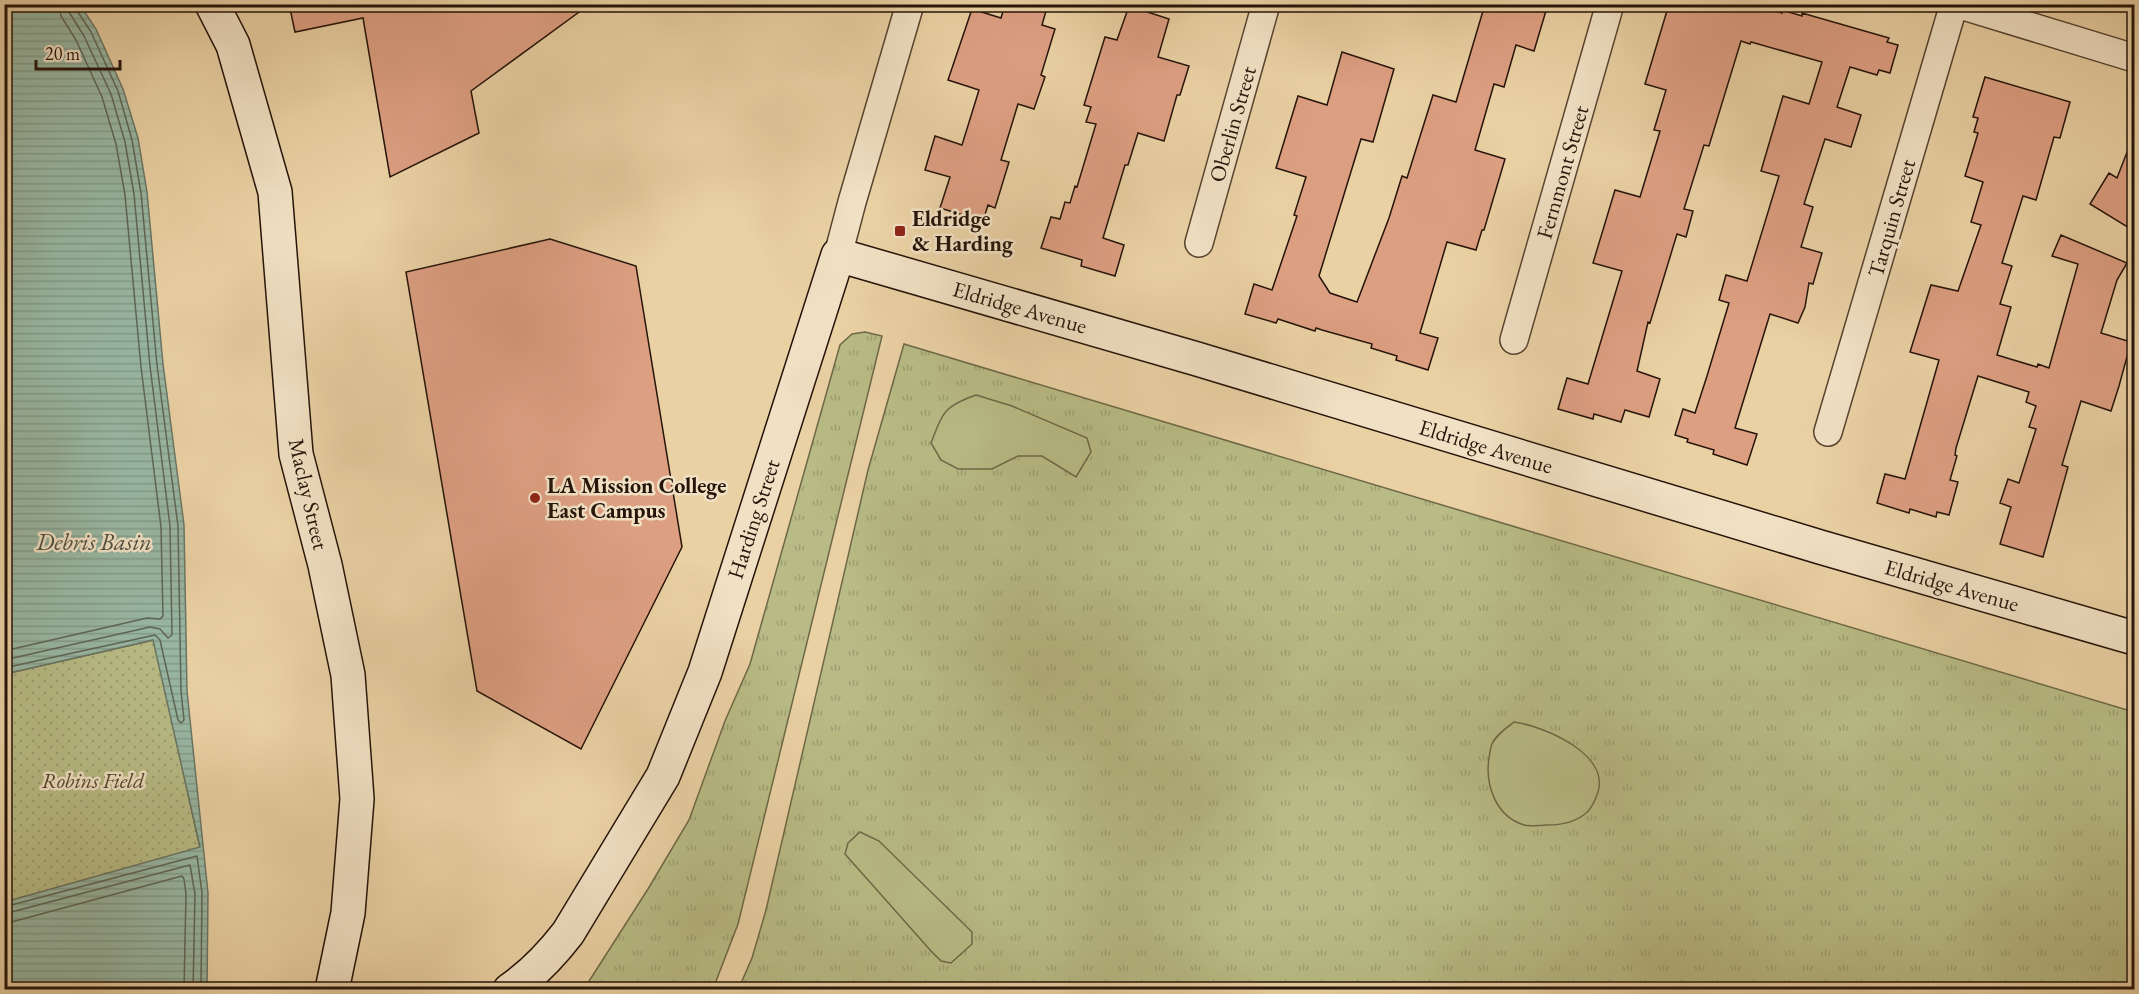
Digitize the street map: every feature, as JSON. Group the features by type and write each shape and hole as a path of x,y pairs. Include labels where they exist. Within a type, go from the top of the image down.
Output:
{"street":[{"name":"Maclay Street","path":"212,4 233,45 275,192 296,454 325,565 348,675 357,799 348,913 332,990"},
{"name":"Harding Street","path":"510,990 525,980 551,956 568,933 663,776 705,672 838,255 910,4"},
{"name":"Oberlin Street","path":"1198,243 1266,4"},
{"name":"Fernmont Street","path":"1514,340 1610,4"},
{"path":"1956,4 2134,58"},
{"name":"Tarquin Street","path":"1828,432 1956,4"},
{"name":"Eldridge Avenue","path":"838,255 2134,638"}],"green space":[{"path":"865,332 882,336 738,924 713,989 584,989 689,820 725,721 750,664 840,345 852,334"},
{"path":"904,344 2134,712 2134,989 738,990 752,958 766,910 868,470"},
{"path":"976,395 1012,406 1087,438 1091,452 1076,477 1042,456 1018,456 992,469 958,469 941,460 931,443 942,417 957,403"},
{"name":"Robins Field","path":"154,640 200,848 5,902 5,674"},
{"path":"1514,722 1542,729 1558,736 1586,755 1595,767 1599,781 1597,795 1591,808 1585,814 1562,824 1529,826 1514,821 1499,807 1489,778 1490,749 1501,732"},
{"path":"860,832 879,841 972,932 972,944 951,963 941,961 931,951 845,854 848,843"}],"water":[{"name":"Debris Basin","path":"4,5 80,5 96,29 123,89 138,138 147,192 163,364 184,525 187,691 208,893 207,989 11,989 5,962 5,902 200,847 153,640 5,674"}],"building":[{"path":"289,4 590,4 471,91 479,133 390,177 363,18 295,32"},
{"path":"1005,4 1048,4 1042,25 1055,29 1041,75 1045,77 1034,109 1018,104 1001,160 1009,162 995,208 988,205 983,221 940,208 950,177 925,170 935,136 962,145 979,90 948,80 972,9 1001,18"},
{"path":"1485,4 1548,4 1534,51 1516,45 1504,87 1494,84 1475,150 1505,159 1476,250 1447,242 1420,333 1438,338 1428,370 1396,360 1397,356 1371,348 1372,344 1316,328 1315,331 1278,319 1276,323 1245,314 1254,284 1272,290 1297,216 1294,215 1306,177 1276,168 1298,96 1327,105 1342,52 1394,69 1373,142 1361,139 1319,276 1330,293 1357,302 1389,218 1402,176 1407,178 1433,95 1456,102"},
{"path":"1669,4 1753,4 1782,13 1782,10 1802,16 1802,13 1889,38 1887,42 1898,45 1890,73 1879,70 1877,75 1850,67 1837,107 1861,115 1851,147 1825,139 1804,204 1813,207 1801,247 1822,253 1813,284 1809,283 1805,307 1798,323 1770,314 1735,428 1757,434 1747,465 1713,454 1714,450 1687,442 1688,439 1675,435 1683,409 1695,413 1707,376 1729,303 1719,300 1726,275 1747,281 1779,176 1761,171 1783,96 1809,104 1822,62 1741,41 1709,146 1704,145 1684,209 1693,211 1686,237 1677,234 1650,323 1648,322 1637,371 1660,379 1649,417 1625,410 1621,422 1594,414 1593,419 1558,409 1567,378 1588,384 1622,271 1593,263 1615,190 1640,197 1660,131 1654,130 1666,90 1645,84"},
{"path":"1129,6 1169,19 1158,57 1189,66 1180,95 1177,95 1164,141 1138,133 1128,165 1125,165 1103,238 1124,245 1115,276 1081,266 1082,260 1041,248 1051,217 1060,219 1065,202 1070,203 1075,186 1077,187 1096,124 1086,122 1091,107 1084,105 1105,37 1117,40"},
{"path":"1985,77 2070,102 2060,138 2054,137 2036,200 2023,196 2002,263 2012,266 2000,304 2011,307 1997,355 2037,367 2038,364 2049,368 2078,264 2052,256 2061,235 2127,263 2117,280 2101,333 2131,342 2119,386 2111,411 2081,401 2062,465 2068,467 2043,557 2000,544 2011,507 2000,503 2008,479 2019,483 2036,429 2029,427 2036,406 2026,402 2029,392 1978,376 1956,448 1955,455 1957,456 1950,480 1958,482 1949,515 1937,512 1936,517 1910,509 1909,513 1877,503 1885,474 1905,479 1939,360 1910,352 1931,285 1958,291 1981,225 1971,222 1983,182 1965,176 1978,133 1974,132 1978,118 1973,117"},
{"path":"2133,137 2134,231 2090,204 2109,173 2117,178"},
{"path":"550,239 636,266 682,547 581,749 477,691 406,272"}],"place":[{"name":"Eldridge & Harding","path":"900,231"},
{"name":"LA Mission College East Campus","path":"535,498"}]}
